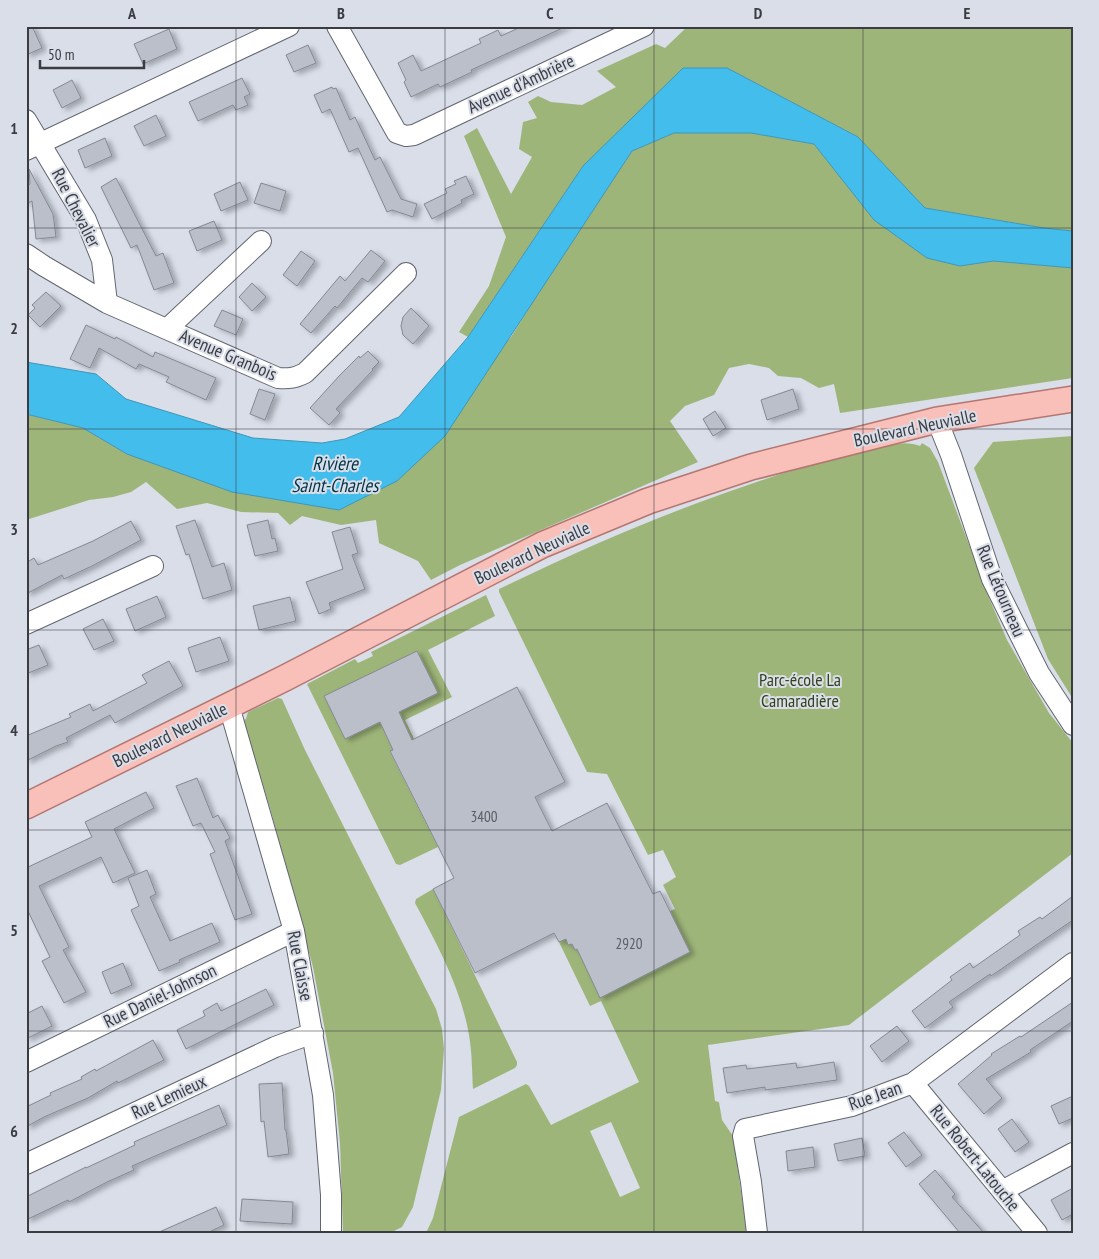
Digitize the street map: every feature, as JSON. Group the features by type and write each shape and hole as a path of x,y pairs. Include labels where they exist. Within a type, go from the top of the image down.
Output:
{"main road":[{"name":"Boulevard Neuvialle","path":"26,806 229,706 542,546 648,501 751,467 937,420 1073,399"}],"street":[{"path":"34,147 289,26"},
{"name":"Avenue d'Ambrière","path":"337,26 397,133 406,136 414,135 644,26"},
{"name":"Rue Chevalier","path":"26,120 34,147 86,220 95,240 102,260 106,302"},
{"path":"167,328 261,241"},
{"name":"Avenue Granbois","path":"26,254 106,302 278,378 288,379 297,378 304,373 406,273"},
{"name":"Rue Létourneau","path":"937,420 951,455 992,579 1039,673 1073,725"},
{"path":"26,624 153,566"},
{"name":"Rue Claisse","path":"229,706 294,931 323,1095 331,1195 331,1233"},
{"name":"Rue Daniel-Johnson","path":"26,1062 294,931"},
{"name":"Rue Jean","path":"757,1233 743,1136 745,1129 852,1106 913,1083 1073,963"},
{"name":"Rue Lemieux","path":"26,1164 275,1047 313,1034"},
{"name":"Rue Robert-Latouche","path":"913,1083 1037,1233"},
{"path":"1002,1191 1073,1153"}],"green space":[{"path":"688,26 1073,26 1073,231 924,208 858,137 727,68 583,166 468,337 459,332 489,286 506,237 464,136 477,128 511,194 532,157 519,149 523,122 537,118 528,102 538,96 551,102 582,105 616,87 597,71 656,44 665,48"},
{"path":"674,133 751,133 814,144 874,220 960,266 993,261 1073,268 1073,378 840,413 834,384 819,388 801,378 778,376 769,368 749,364 729,368 714,395 685,406 670,421 698,462 460,565 431,580 418,561 379,543 376,520 341,525 302,516 290,525 278,513 241,512 207,503 177,509 146,482 131,492 113,497 89,500 26,520 26,414 83,428 127,454 339,510 511,337 543,285 632,151"},
{"path":"1073,436 1073,699 1048,659 974,468 993,442"},
{"name":"Parc-école La Camaradière","path":"906,443 920,446 922,443 930,448 938,462 987,593 1007,640 1049,713 1073,743 1073,853 849,1025 708,1045 715,1101 719,1102 722,1120 733,1136 747,1233 426,1233 433,1218 459,1117 526,1084 529,1086 551,1125 639,1082 601,1001 590,1006 559,942 566,939 568,945 572,944 575,950 675,909 663,885 676,877 663,850 648,855 607,774 587,772 499,589 622,533 748,485 820,462 885,446","holes":["611,1122 640,1188 620,1197 590,1131"]},
{"path":"486,595 495,616 428,650 452,697 405,720 414,739 412,740 399,712 437,693 417,651 380,722 393,750 390,752 438,847 400,865 396,864 307,684 355,659 358,663 373,656 371,652"},
{"path":"278,698 282,699 305,750 436,1009 442,1029 444,1049 441,1090 413,1207 402,1227 390,1233 343,1233 340,1143 333,1073 313,967 270,808 243,720 246,719 248,712"},
{"path":"433,889 517,1062 515,1068 473,1089 470,1041 460,1000 440,950 415,903 416,899"}],"water":[{"name":"Rivière Saint-Charles","path":"683,68 727,68 858,137 925,208 1073,231 1073,268 993,261 960,266 927,258 874,220 814,144 751,133 674,133 632,151 445,436 397,481 339,510 232,492 127,454 83,428 26,414 26,362 96,374 126,399 253,438 322,443 345,439 399,417 468,337 583,166"}],"building":[{"path":"26,26 32,26 42,48 26,55"},
{"path":"523,26 567,26 471,70 472,72 440,87 438,84 411,97 398,63 413,55 421,71 481,43 479,39 498,30 501,36"},
{"path":"169,29 177,49 143,64 134,44"},
{"path":"308,45 316,63 294,72 286,55"},
{"path":"242,78 250,94 244,97 248,105 236,110 233,105 198,121 189,102"},
{"path":"72,80 81,98 62,108 53,90"},
{"path":"332,87 333,89 336,88 350,120 355,117 375,160 380,157 401,199 417,204 413,217 392,210 387,212 358,148 349,152 330,109 322,113 314,95"},
{"path":"156,115 166,136 144,146 134,126"},
{"path":"105,138 112,156 85,168 78,150"},
{"path":"29,169 53,214 56,237 36,239 32,201 26,204 26,186 30,184"},
{"path":"466,176 474,194 461,200 462,203 432,219 424,204 447,193 445,189 456,184 454,181"},
{"path":"116,178 156,256 163,253 174,283 154,290 137,245 131,248 101,187"},
{"path":"240,182 248,200 221,211 214,194"},
{"path":"261,183 286,191 280,211 254,203"},
{"path":"214,221 222,240 197,251 189,231"},
{"path":"371,250 385,261 368,282 362,278 337,308 335,306 311,333 300,324 340,276 345,281"},
{"path":"301,251 315,261 297,286 283,275"},
{"path":"252,283 266,297 252,311 239,297"},
{"path":"46,292 61,306 40,327 28,315 35,308 32,305"},
{"path":"411,308 429,326 413,344 403,335 401,326 403,317"},
{"path":"222,310 243,319 236,335 214,326"},
{"path":"86,325 115,339 116,337 153,357 155,352 216,378 206,400 166,382 169,377 139,364 136,369 99,348 90,368 70,359"},
{"path":"368,351 379,362 336,409 340,413 329,425 310,408 359,356 360,358"},
{"path":"259,389 275,394 265,420 250,414"},
{"path":"793,389 799,409 767,420 761,400"},
{"path":"715,411 726,428 713,436 703,419"},
{"path":"195,520 212,567 224,563 232,590 203,599 189,554 186,555 176,526"},
{"path":"268,520 272,539 275,538 278,551 255,556 247,525"},
{"path":"131,521 141,540 92,566 64,579 62,575 26,594 26,563 34,558 38,565 93,541"},
{"path":"350,527 358,553 352,555 365,589 329,603 331,609 319,614 306,582 343,569 332,532"},
{"path":"157,596 166,617 135,631 126,609"},
{"path":"290,597 296,621 259,630 253,606"},
{"path":"103,619 114,641 94,650 83,629"},
{"path":"220,637 229,661 196,672 188,648"},
{"path":"39,645 48,665 26,674 26,650"},
{"path":"417,651 438,693 399,712 412,740 517,687 565,782 535,797 552,831 607,803 653,894 660,891 690,952 600,998 577,949 575,950 572,944 568,945 566,939 559,942 554,933 475,973 433,889 454,878 390,751 393,750 380,722 345,739 324,696"},
{"path":"169,661 183,686 115,723 110,715 66,738 68,742 26,761 26,736 71,717 69,714 90,704 93,711 147,683 142,675"},
{"path":"197,778 213,818 218,815 230,838 225,841 252,914 235,920 210,854 215,852 201,823 193,826 176,786"},
{"path":"146,792 154,808 114,829 135,873 113,883 101,857 39,886 69,947 63,950 86,992 64,1003 42,961 50,957 26,907 26,868 92,837 85,822"},
{"path":"147,870 156,894 150,897 170,941 212,923 220,942 159,971 131,910 139,906 128,878"},
{"path":"1073,896 1073,920 949,1002 953,1007 925,1028 912,1011 952,980 950,977 970,963 973,968 1020,935 1018,931 1040,917 1042,919"},
{"path":"123,963 132,985 111,994 102,972"},
{"path":"266,989 274,1005 186,1049 177,1030 205,1016 203,1011 217,1003 221,1011"},
{"path":"1073,1002 1073,1021 1030,1050 1031,1052 986,1079 1002,1098 984,1114 958,1084 991,1054 1021,1037"},
{"path":"42,1006 52,1026 26,1039 26,1014"},
{"path":"897,1026 909,1041 882,1062 870,1046"},
{"path":"153,1040 164,1060 118,1083 117,1081 88,1098 26,1127 26,1107"},
{"path":"834,1062 837,1080 727,1093 723,1068 746,1065 747,1069 796,1063 797,1068"},
{"path":"282,1083 285,1130 289,1154 268,1157 264,1121 261,1122 259,1084"},
{"path":"1073,1096 1073,1118 1059,1124 1051,1106"},
{"path":"219,1105 227,1125 132,1166 134,1170 69,1202 68,1200 26,1220 26,1197 135,1145 134,1142"},
{"path":"1012,1119 1029,1142 1015,1152 998,1129"},
{"path":"904,1132 922,1155 906,1167 888,1143"},
{"path":"862,1138 865,1156 838,1161 834,1144"},
{"path":"813,1147 815,1167 788,1171 786,1151"},
{"path":"935,1170 955,1194 952,1197 984,1233 960,1233 919,1184"},
{"path":"1073,1188 1073,1214 1062,1220 1051,1200"},
{"path":"242,1199 293,1202 292,1224 240,1221"},
{"path":"216,1207 224,1225 207,1233 157,1233"}]}
